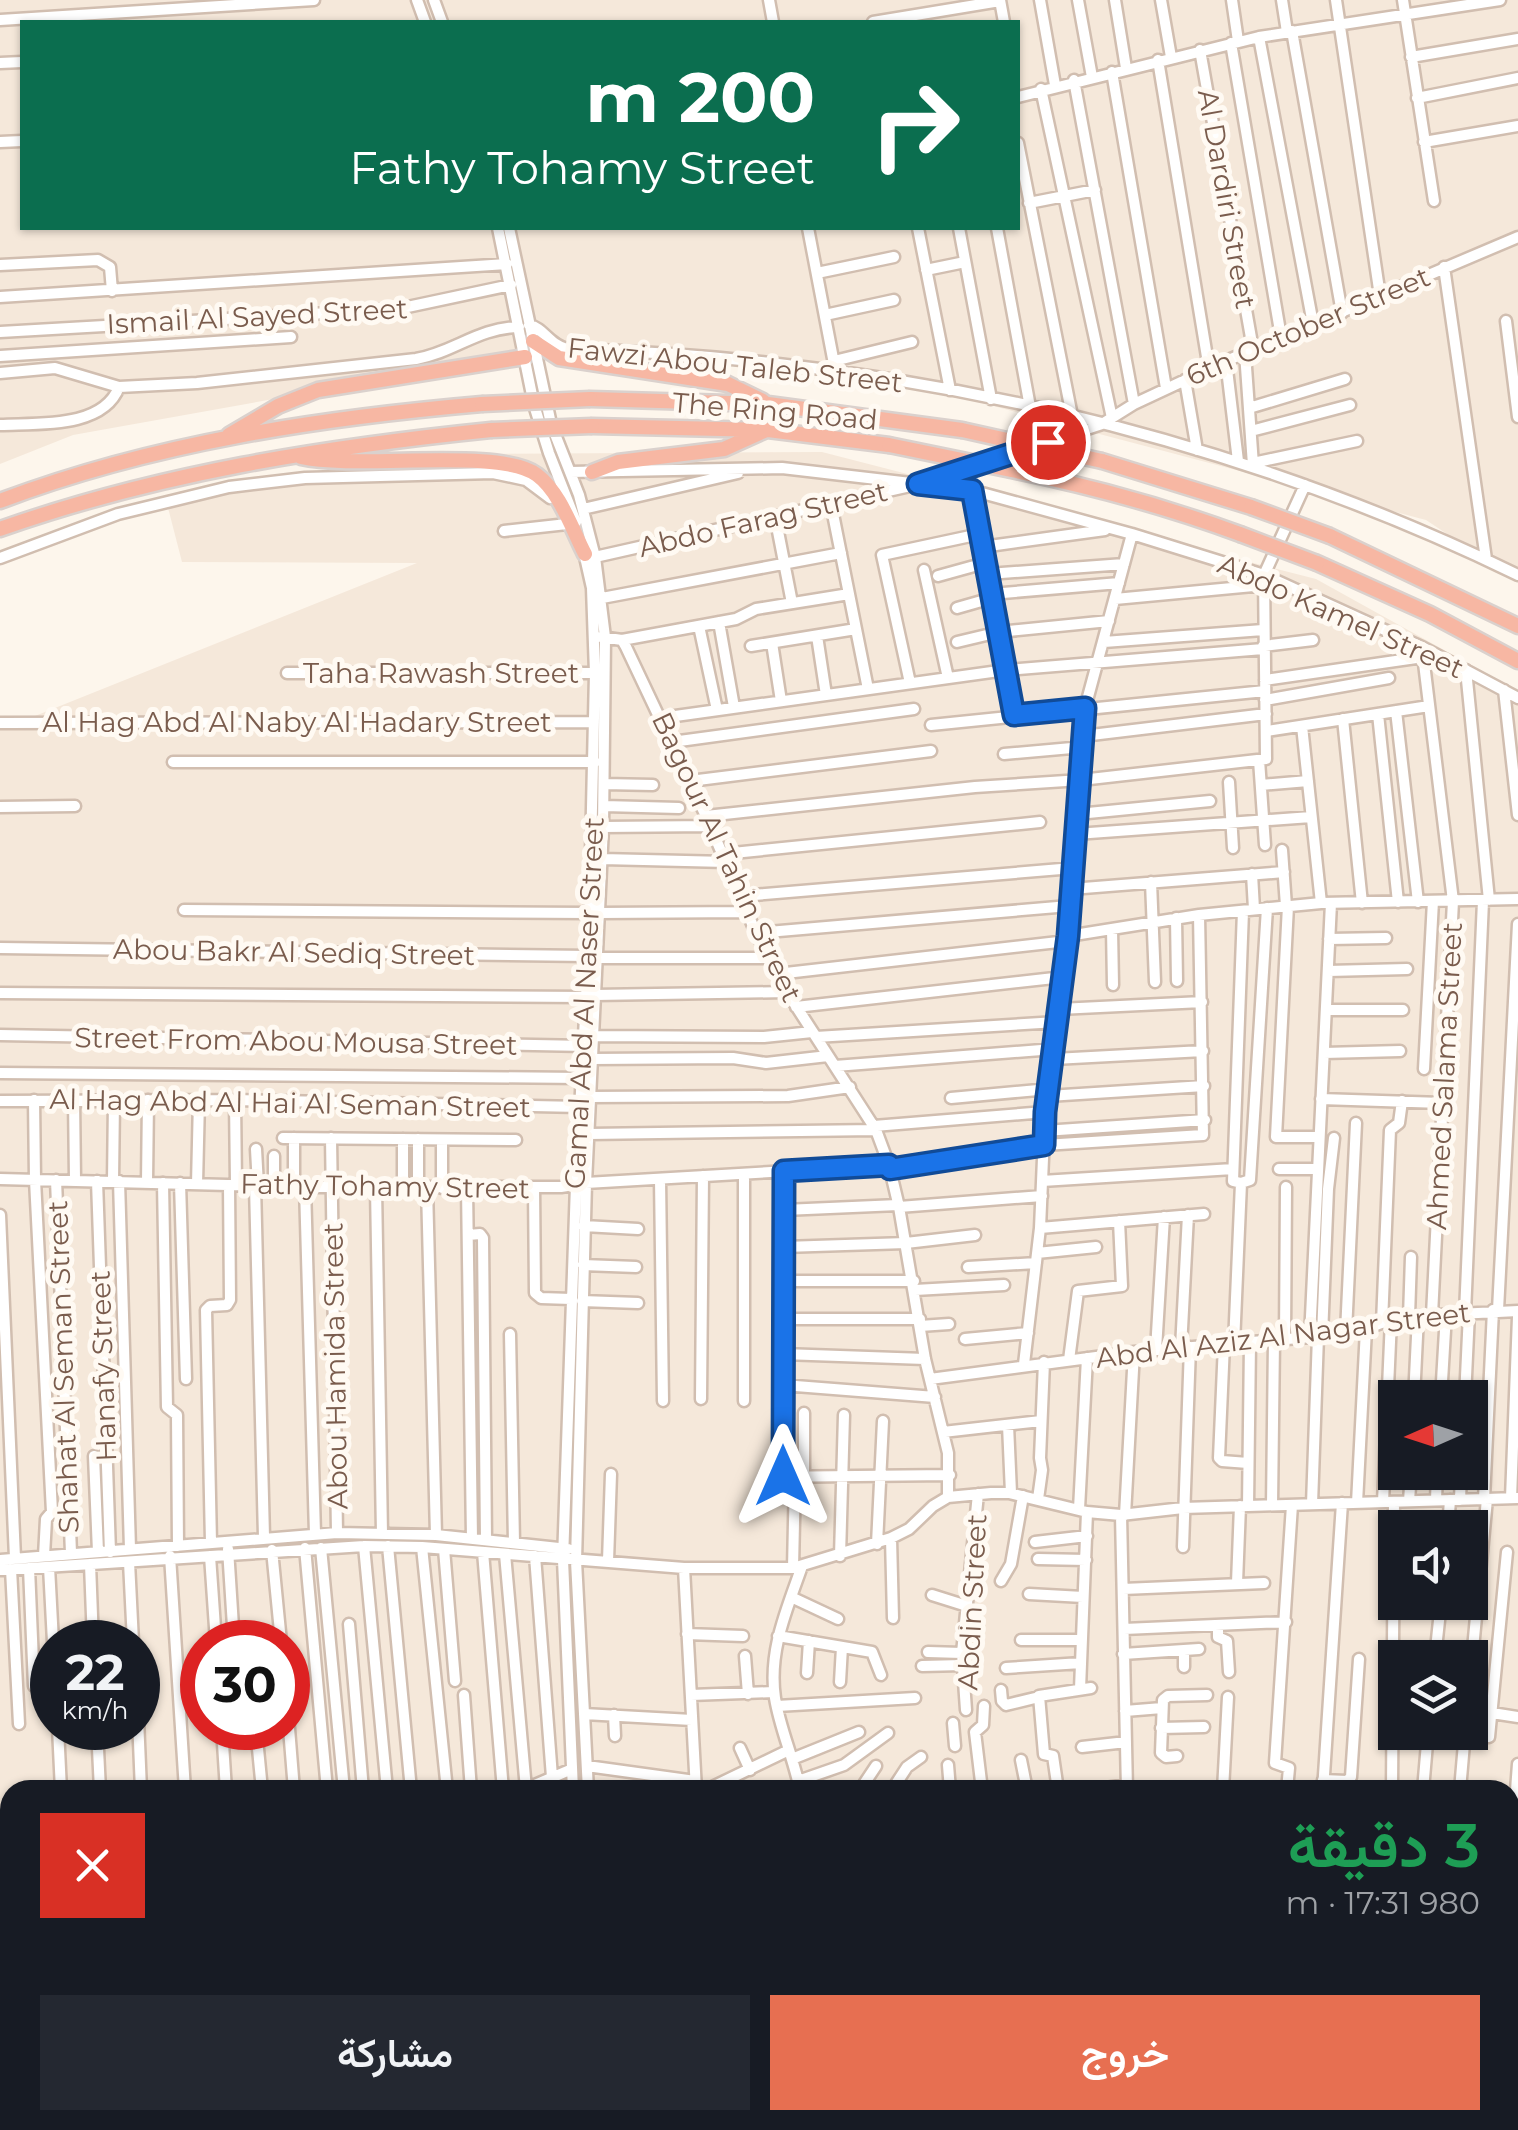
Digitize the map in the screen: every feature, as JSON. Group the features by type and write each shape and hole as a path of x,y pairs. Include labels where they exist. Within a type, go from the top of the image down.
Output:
{"highway":[{"path":"527,331 559,358 728,384 768,404"},
{"path":"220,441 278,406 318,390 525,357"},
{"name":"The Ring Road","path":"0,501 107,467 220,441 344,419 482,404 590,400 768,404 962,430 1102,461 1251,506 1330,536 1518,626"},
{"name":"The Ring Road","path":"0,528 136,487 291,455 490,430 592,426 768,430 888,445 1092,486 1164,506 1317,562 1430,614 1518,661"},
{"path":"592,472 618,462 724,449 768,430"},
{"path":"291,455 340,464 478,461 522,467 546,484 589,559"}],"street":[{"path":"0,20 314,0"},
{"path":"885,20 1000,0"},
{"path":"1040,0 1055,85"},
{"path":"1078,0 1092,77"},
{"path":"1115,0 1126,68"},
{"path":"1161,0 1170,57"},
{"path":"1232,0 1234,42 1281,338"},
{"path":"1282,0 1342,313"},
{"path":"1336,0 1380,296"},
{"path":"1402,0 1434,201"},
{"path":"1020,96 1234,42 1500,0"},
{"path":"1259,37 1314,324"},
{"path":"1411,57 1518,39"},
{"name":"Al Dardiri Street","path":"1200,50 1249,351 1253,464"},
{"path":"1158,60 1208,369"},
{"path":"1112,72 1166,388"},
{"path":"1418,98 1518,78"},
{"path":"1074,80 1134,404"},
{"path":"1041,89 1107,421"},
{"path":"1424,142 1518,126"},
{"path":"1020,154 1072,416"},
{"path":"1030,203 1094,190"},
{"path":"498,230 527,331 525,357 534,405 553,450"},
{"path":"509,230 553,450"},
{"path":"808,230 834,365 912,342"},
{"path":"918,230 950,390"},
{"path":"959,230 991,398"},
{"path":"997,230 1030,407"},
{"name":"6th October Street","path":"1107,421 1208,369 1518,236"},
{"path":"817,273 894,258"},
{"path":"0,266 98,260 110,267 112,291"},
{"path":"926,270 966,262"},
{"path":"0,297 507,264"},
{"path":"1444,268 1486,559"},
{"name":"Ismail Al Sayed Street","path":"0,332 398,309 511,285"},
{"path":"825,315 894,300"},
{"path":"1506,320 1518,417"},
{"name":"Fawzi Abou Taleb Street","path":"527,331 538,328 552,344 567,349 834,365 1107,421 1253,464 1518,575"},
{"path":"0,373 55,368 118,387 197,383 416,359 447,351 488,330 527,331"},
{"name":"Ismail Al Sayed Street","path":"0,356 291,337"},
{"path":"1226,361 1238,461"},
{"path":"1185,380 1197,450"},
{"path":"1249,408 1346,380"},
{"path":"0,426 81,419 115,397 118,387"},
{"path":"1250,431 1350,404"},
{"name":"Abdo Farag Street","path":"589,559 918,484 1107,421"},
{"path":"1253,464 1357,440"},
{"name":"Gamal Abd Al Naser Street","path":"553,450 570,472 583,509 600,637 604,806 594,913"},
{"name":"Gamal Abd Al Naser Street","path":"553,450 602,598 594,722 592,1059 581,1184 583,1265 577,1300"},
{"path":"583,509 760,467"},
{"name":"Abdo Kamel Street","path":"570,472 760,467 818,470 972,490 1132,534 1264,580 1466,670 1518,698"},
{"path":"0,558 154,504 229,487 304,478 493,472 537,485 546,492 589,559"},
{"path":"603,827 708,821 975,787 1261,760 1267,756 1264,580 1305,485"},
{"path":"972,490 1014,715"},
{"path":"831,504 868,689"},
{"path":"775,516 792,604"},
{"path":"504,530 567,524"},
{"path":"982,547 1113,529"},
{"path":"910,683 882,555 980,534"},
{"path":"1024,1364 1040,1228 1045,1112 1067,938 1085,708 1132,534"},
{"path":"602,598 841,553"},
{"path":"938,576 986,569 1124,564"},
{"path":"924,570 948,678"},
{"path":"1115,599 1264,580"},
{"path":"957,608 992,596 1119,583"},
{"path":"600,637 622,640 849,594"},
{"path":"957,642 998,632 1110,621"},
{"path":"719,622 734,707"},
{"path":"699,626 717,710"},
{"path":"751,646 856,629"},
{"path":"1104,642 1263,630"},
{"path":"817,636 826,695"},
{"name":"Bagour Al Tahin Street","path":"622,640 690,781 756,933 796,1007 875,1128 890,1167 950,1476 948,1498"},
{"path":"661,718 1006,670 1263,648 1314,640"},
{"path":"772,643 781,701"},
{"path":"1265,690 1423,652"},
{"name":"Ahmed Salama Street","path":"1423,652 1452,901 1432,1315"},
{"path":"1465,1380 1486,901 1466,670"},
{"name":"Taha Rawash Street","path":"287,673 596,673"},
{"path":"931,725 1389,678"},
{"path":"1504,690 1518,816"},
{"path":"1267,731 1429,706"},
{"path":"672,742 914,709"},
{"path":"1396,711 1418,902"},
{"path":"1004,754 1266,714"},
{"path":"1378,714 1398,902"},
{"path":"1343,719 1362,903"},
{"name":"Al Hag Abd Al Naby Al Hadary Street","path":"0,723 594,722"},
{"path":"1302,726 1329,939 1318,1169 1312,1504"},
{"path":"690,781 931,751"},
{"path":"1261,760 1265,846"},
{"path":"173,762 594,762"},
{"path":"1261,785 1308,781"},
{"path":"1228,782 1233,848"},
{"path":"604,784 653,785"},
{"path":"1078,814 1210,802"},
{"path":"0,808 75,806"},
{"path":"604,806 679,808"},
{"path":"1076,834 1312,817"},
{"path":"602,859 725,858 1040,822"},
{"path":"1282,850 1287,906 1276,1136 1320,1137"},
{"path":"742,896 1073,868"},
{"path":"1071,889 1284,872"},
{"path":"1252,874 1233,1183 1250,1180 1267,908"},
{"path":"1151,882 1155,982"},
{"path":"778,974 1267,908 1518,899"},
{"path":"1424,1069 1433,902"},
{"path":"756,933 1069,906"},
{"path":"184,910 748,912"},
{"path":"1044,1131 1205,1120 1199,915"},
{"path":"1176,918 1177,981"},
{"path":"1473,1640 1518,924"},
{"path":"1112,929 1113,986"},
{"path":"1329,939 1386,938"},
{"name":"Abou Bakr Al Sediq Street","path":"0,948 769,958"},
{"path":"1328,971 1407,970"},
{"path":"796,1007 1063,977"},
{"path":"0,993 590,996 787,992"},
{"path":"1059,1009 1202,1002"},
{"path":"1326,1010 1402,1010"},
{"name":"Street From Abou Mousa Street","path":"0,1035 590,1043 1057,1022"},
{"name":"Gamal Abd Al Naser Street","path":"570,1555 580,1107 590,1043"},
{"path":"592,1059 733,1058 766,1063 1203,1051"},
{"path":"1324,1053 1400,1052"},
{"path":"0,1073 582,1078"},
{"path":"952,1098 1204,1086"},
{"path":"590,1098 788,1096 850,1087"},
{"path":"1321,1099 1442,1103"},
{"path":"34,1100 52,1511 46,1520 51,1620"},
{"path":"74,1100 75,1180"},
{"path":"114,1100 132,1620"},
{"path":"147,1182 148,1100"},
{"path":"197,1184 199,1100"},
{"path":"210,1543 206,1310 227,1305 230,1300 236,1100"},
{"name":"Al Hag Abd Al Hai Al Seman Street","path":"0,1101 236,1100 580,1107"},
{"path":"1392,1780 1387,1321 1390,1130 1399,1124 1402,1102"},
{"path":"588,1134 875,1128 1045,1112"},
{"name":"Fathy Tohamy Street","path":"0,1179 534,1188 890,1167 1044,1145 1204,1134 1205,1120"},
{"path":"1346,1332 1356,1123"},
{"path":"315,1534 300,1187 288,1138 516,1140"},
{"name":"Abou Hamida Street","path":"331,1138 337,1533"},
{"path":"1317,1337 1334,1138"},
{"path":"403,1139 403,1188"},
{"path":"418,1139 436,1535"},
{"path":"442,1140 442,1188"},
{"path":"256,1149 264,1537"},
{"path":"274,1156 274,1186"},
{"path":"1042,1181 1233,1169"},
{"path":"1279,1169 1318,1169"},
{"path":"784,1171 783,1385 794,1476 797,1567 778,1636 774,1692 797,1780"},
{"path":"744,1174 744,1401"},
{"path":"701,1399 703,1176"},
{"path":"660,1178 663,1400"},
{"name":"Shahat Al Seman Street","path":"56,1180 71,1553"},
{"name":"Hanafy Street","path":"97,1180 104,1552"},
{"path":"163,1182 168,1408 177,1414 174,1546 170,1559 184,1780"},
{"path":"180,1183 186,1379"},
{"path":"1241,1183 1218,1458 1248,1463"},
{"path":"376,1188 382,1534"},
{"path":"467,1188 472,1539"},
{"path":"534,1188 536,1293 541,1298 638,1303"},
{"path":"1272,1505 1286,1188"},
{"path":"784,1210 1042,1196"},
{"path":"1040,1228 1204,1214"},
{"path":"0,1215 9,1566 19,1724"},
{"path":"1183,1546 1188,1215"},
{"path":"1156,1350 1164,1217"},
{"path":"1068,1360 1078,1291 1122,1286 1120,1221"},
{"path":"584,1226 638,1229"},
{"path":"468,1234 482,1238 485,1546 501,1780"},
{"path":"784,1247 906,1243 976,1235"},
{"path":"968,1267 1096,1247"},
{"path":"1411,1257 1414,1380"},
{"path":"583,1265 636,1267"},
{"path":"784,1281 1004,1286"},
{"name":"Abd Al Aziz Al Nagar Street","path":"930,1379 1134,1352 1317,1337 1366,1330 1413,1316 1496,1310 1518,1314"},
{"path":"1442,1380 1446,1314"},
{"path":"9,1566 47,1561 90,1564 174,1546 210,1543 272,1550 364,1546 444,1549 514,1543 591,1560 684,1568 797,1567 877,1544 910,1529 933,1506 948,1498 978,1494 1011,1493 1123,1515 1183,1508 1515,1498 1518,1314"},
{"path":"784,1318 948,1324"},
{"path":"1356,1503 1366,1330"},
{"path":"510,1334 514,1543"},
{"path":"965,1339 1028,1334"},
{"path":"1237,1583 1248,1463 1250,1342"},
{"path":"1127,1780 1123,1515 1134,1352"},
{"path":"784,1354 925,1359"},
{"path":"1057,1780 1054,1756 1044,1754 1040,1698 1044,1692 1086,1689 1081,1663 1088,1536 1083,1510 1087,1358"},
{"path":"1038,1499 1044,1362"},
{"path":"783,1385 934,1397"},
{"path":"794,1476 804,1413"},
{"path":"840,1556 844,1415"},
{"path":"877,1544 883,1420"},
{"path":"942,1432 1042,1421"},
{"path":"1008,1424 1011,1493"},
{"path":"94,1456 104,1552"},
{"path":"608,1561 611,1474"},
{"path":"764,1477 950,1476"},
{"path":"1409,1490 1409,1501"},
{"path":"1436,1490 1436,1500"},
{"path":"1452,1510 1457,1490"},
{"name":"Abdin Street","path":"966,1710 963,1659 978,1494"},
{"path":"1002,1582 1011,1564 1023,1496"},
{"path":"1323,1780 1342,1503"},
{"path":"1287,1780 1288,1768 1275,1763 1292,1504"},
{"path":"976,1520 990,1521"},
{"path":"0,1560 9,1566 29,1568 71,1553 170,1559 210,1556 264,1537 337,1533 436,1535 472,1539 505,1554 570,1555"},
{"path":"1035,1542 1088,1536"},
{"path":"891,1538 893,1618"},
{"path":"364,1546 386,1780"},
{"path":"388,1546 410,1780"},
{"path":"228,1548 233,1620"},
{"path":"305,1548 326,1780"},
{"path":"321,1548 343,1780"},
{"path":"422,1548 446,1780"},
{"path":"444,1549 455,1682"},
{"path":"272,1550 279,1620"},
{"path":"1490,1738 1507,1552"},
{"path":"505,1554 523,1780"},
{"path":"570,1555 588,1780"},
{"path":"570,1555 573,1780"},
{"path":"210,1556 214,1620"},
{"path":"534,1556 552,1777"},
{"path":"1038,1560 1086,1560"},
{"path":"90,1564 93,1620"},
{"path":"29,1568 31,1620"},
{"path":"684,1568 695,1780"},
{"path":"1122,1589 1264,1583"},
{"path":"1029,1594 1083,1597"},
{"path":"932,1595 968,1606"},
{"path":"791,1597 838,1619"},
{"path":"1124,1629 1286,1622"},
{"path":"350,1624 362,1780"},
{"path":"1218,1625 1218,1638 1226,1642 1229,1672"},
{"path":"687,1634 743,1636"},
{"path":"778,1636 872,1652 881,1676"},
{"path":"1021,1640 1082,1640"},
{"path":"807,1673 809,1641"},
{"path":"840,1682 842,1647"},
{"path":"1123,1654 1199,1649"},
{"path":"1184,1650 1184,1667"},
{"path":"928,1652 963,1659"},
{"path":"745,1656 748,1694"},
{"path":"922,1666 963,1659"},
{"path":"1348,1780 1358,1659"},
{"path":"1006,1668 1081,1663"},
{"path":"1330,1686 1357,1686"},
{"path":"1002,1690 1002,1701 1006,1704 1040,1698"},
{"path":"691,1695 774,1692"},
{"path":"464,1695 470,1780"},
{"path":"1177,1756 1162,1755 1163,1700 1168,1696 1207,1695"},
{"path":"1224,1780 1228,1696"},
{"path":"777,1706 915,1698"},
{"path":"981,1780 976,1730 984,1725 984,1706"},
{"path":"1125,1711 1162,1708"},
{"path":"1492,1713 1518,1718"},
{"path":"584,1714 692,1720"},
{"path":"614,1716 615,1736"},
{"path":"1161,1728 1204,1727"},
{"path":"738,1780 750,1770 858,1732"},
{"path":"812,1780 844,1765 888,1733"},
{"path":"954,1735 976,1735"},
{"path":"1082,1747 1126,1742"},
{"path":"740,1748 750,1770"},
{"path":"59,1750 61,1780"},
{"path":"98,1750 100,1780"},
{"path":"140,1750 141,1780"},
{"path":"223,1750 225,1780"},
{"path":"258,1750 261,1780"},
{"path":"291,1750 293,1780"},
{"path":"1424,1780 1426,1750"},
{"path":"1461,1780 1463,1750"},
{"path":"899,1780 907,1767 921,1757"},
{"path":"1022,1760 1025,1780"},
{"path":"948,1765 949,1780"},
{"path":"587,1766 667,1780"},
{"path":"867,1780 876,1766"},
{"path":"546,1780 572,1769"}],"shaded area":[{"path":"0,0 1518,0 1518,581 1426,520 864,372 547,350 73,435 0,464"},
{"path":"822,452 1316,579 1518,691 1518,1780 0,1780 0,730 417,563 182,562 166,500 487,454"}],"route":[{"path":"783,1476 784,1171 889,1165 890,1169 1044,1145 1068,936 1085,708 1014,715 972,490 918,484 1048,442"}]}
